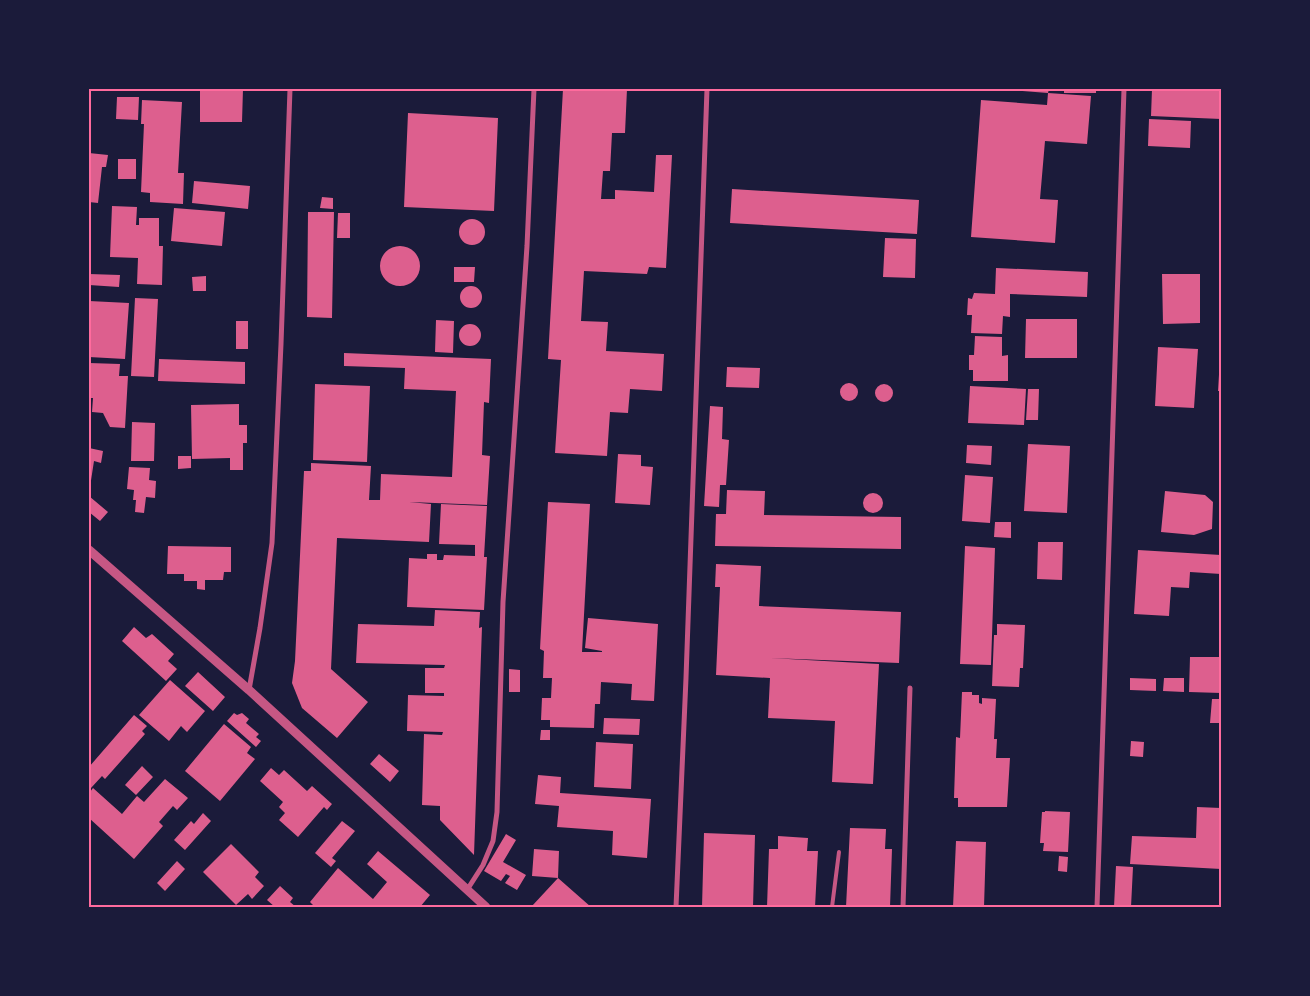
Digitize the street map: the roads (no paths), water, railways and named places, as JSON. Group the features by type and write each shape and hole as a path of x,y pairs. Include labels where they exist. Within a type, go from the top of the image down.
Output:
{"street":[{"path":"248,690 260,628 272,543 290,89"},
{"path":"467,890 483,865 492,841 497,812 503,602 527,246 534,89"},
{"path":"676,907 707,89"},
{"path":"1097,907 1124,89"},
{"path":"89,550 248,690 486,907"},
{"path":"903,907 910,688"}],"lane":[{"path":"832,907 839,852"}]}
